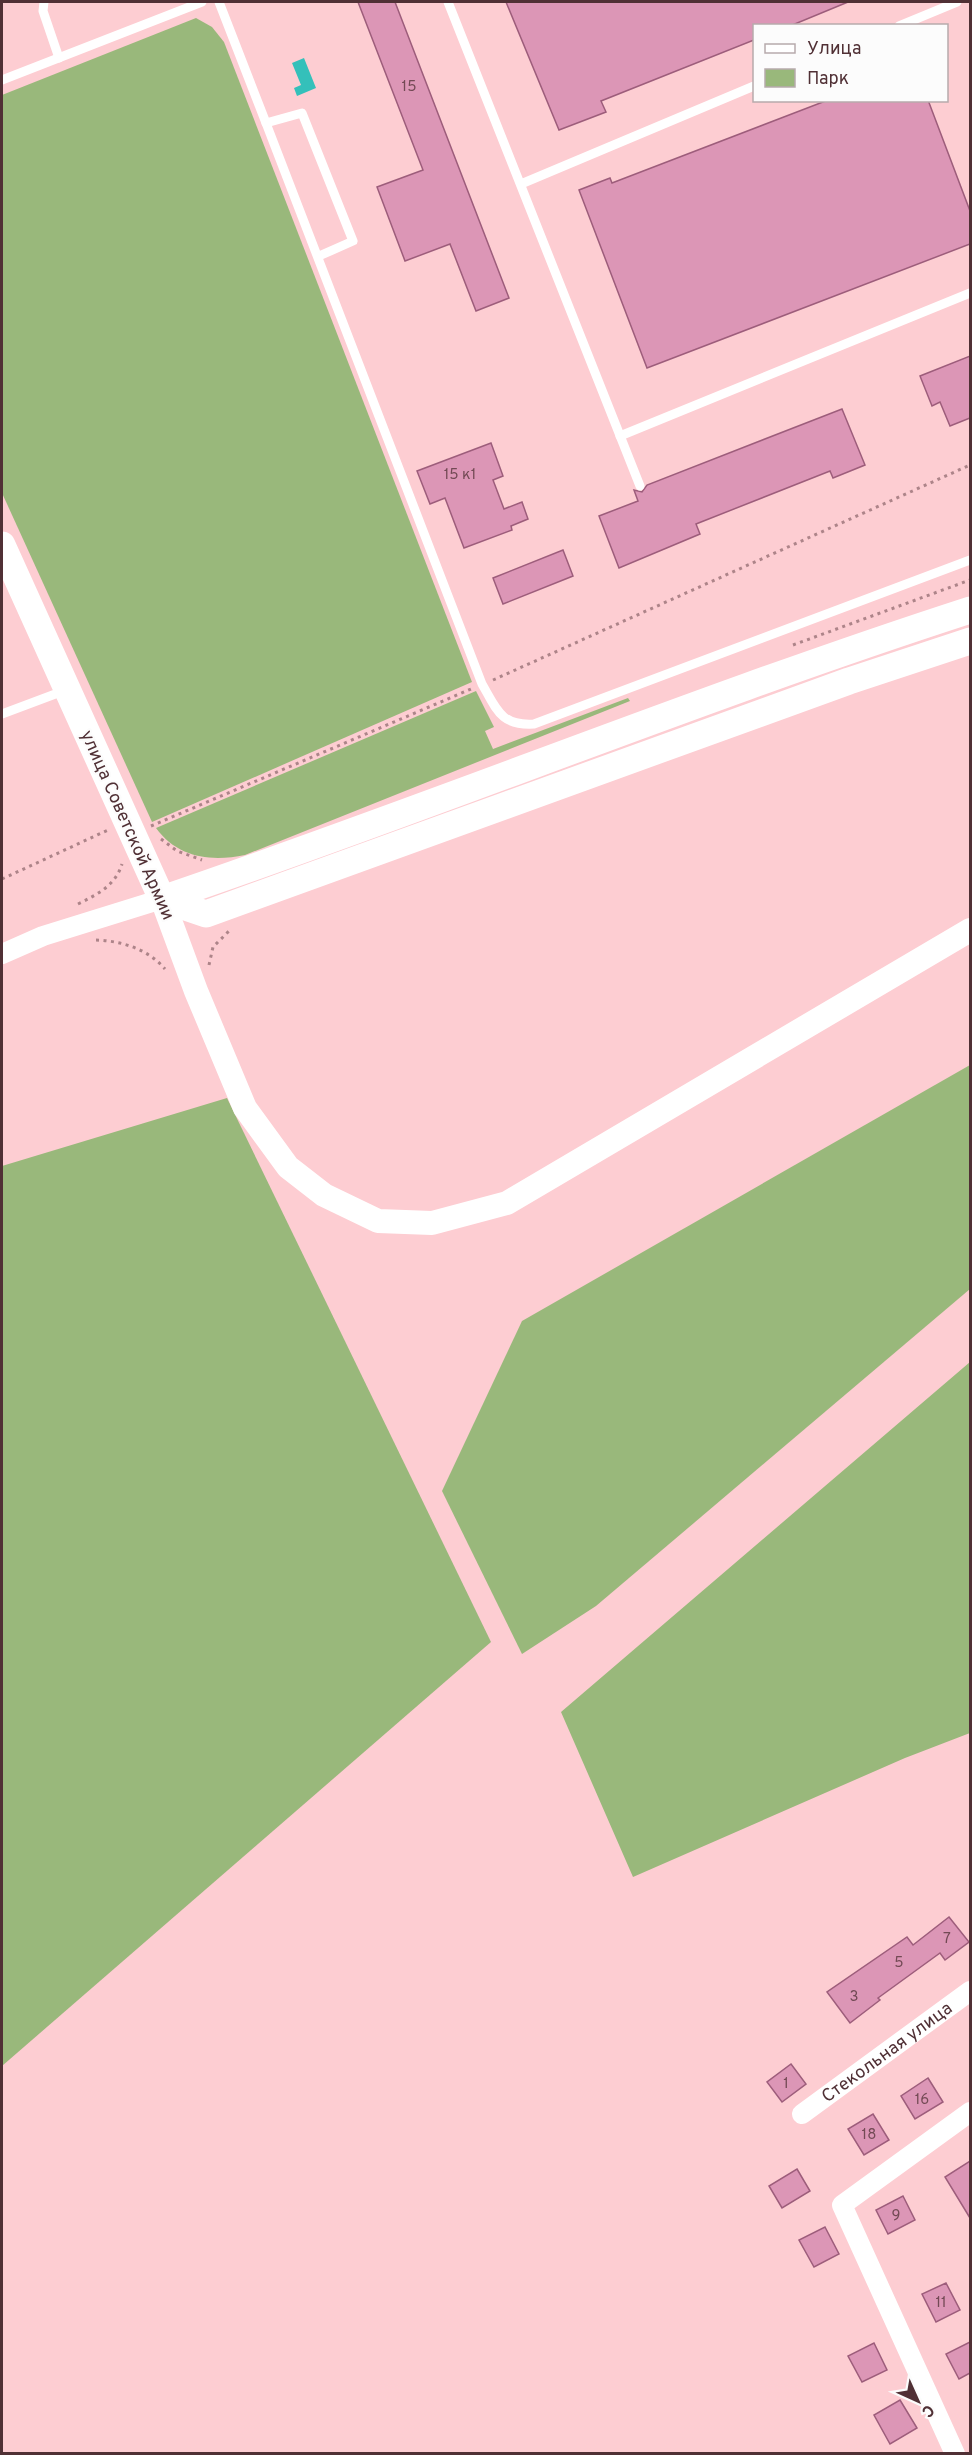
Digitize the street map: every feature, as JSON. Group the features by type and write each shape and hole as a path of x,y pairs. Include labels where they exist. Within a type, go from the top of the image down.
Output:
{"main road":[{"name":"улица Советской Армии","path":"4,558 68,689 162,899"},
{"path":"162,899 275,861 850,649 970,610"},
{"path":"162,899 206,914 827,689 970,641"}],"street":[{"path":"2,954 43,936 162,899"},
{"name":"улица Советской Армии","path":"162,899 196,991 245,1108 288,1167 324,1195 378,1221 432,1224 507,1203 970,930"},
{"name":"Стекольная улица","path":"802,2114 970,1991"},
{"path":"955,2454 842,2205 970,2115"}],"lane":[{"path":"44,2 43,11 59,58"},
{"path":"2,80 202,2"},
{"path":"219,2 319,256 482,684 499,713 507,721 520,725 534,723 970,560"},
{"path":"448,2 640,486"},
{"path":"904,24 957,2"},
{"path":"521,184 753,86"},
{"path":"266,123 302,113 353,241 319,256"},
{"path":"620,436 970,293"},
{"path":"2,714 68,689"}],"path":[{"path":"151,826 482,684 970,465"},
{"path":"2,879 109,829"}],"green space":[{"path":"196,18 212,27 224,42 472,682 152,822 2,493 2,95"},
{"path":"476,691 494,727 485,731 493,749 628,698 630,701 245,855 220,858 185,852 174,846 156,828"},
{"path":"970,1065 970,1289 596,1606 522,1654 442,1491 522,1321"},
{"path":"227,1098 491,1642 2,2066 2,1166"},
{"path":"970,1362 970,1733 905,1758 633,1877 561,1712"}],"water":[{"path":"304,58 316,88 297,96 294,88 301,85 292,63"}],"building":[{"path":"358,2 395,2 509,298 476,311 450,244 405,261 377,187 423,170"},
{"path":"506,2 848,2 795,24 753,24 753,40 601,101 606,112 559,130"},
{"path":"823,102 929,102 970,211 970,244 647,368 579,190 610,178 612,183"},
{"path":"970,356 970,418 950,426 940,402 932,406 920,376"},
{"path":"842,409 865,465 833,478 830,471 696,524 700,534 619,568 599,516 638,501 634,490 642,492 647,485"},
{"path":"491,443 503,476 493,480 504,509 522,502 528,519 511,526 512,530 464,548 445,498 430,504 417,471"},
{"path":"563,550 573,576 503,604 493,578"},
{"path":"949,1917 969,1942 945,1960 940,1953 878,1998 880,2000 850,2023 827,1992 907,1937 913,1945"},
{"path":"791,2064 806,2084 782,2102 767,2082"},
{"path":"928,2078 943,2102 915,2119 901,2096"},
{"path":"873,2114 889,2140 864,2155 848,2129"},
{"path":"970,2161 970,2218 945,2177"},
{"path":"797,2169 810,2191 782,2208 769,2186"},
{"path":"903,2196 915,2220 888,2234 876,2210"},
{"path":"825,2227 839,2254 814,2267 799,2240"},
{"path":"946,2283 960,2310 936,2322 922,2294"},
{"path":"970,2342 970,2373 959,2379 946,2354"},
{"path":"874,2343 887,2370 862,2382 848,2356"},
{"path":"900,2400 917,2428 890,2444 874,2415"}]}
